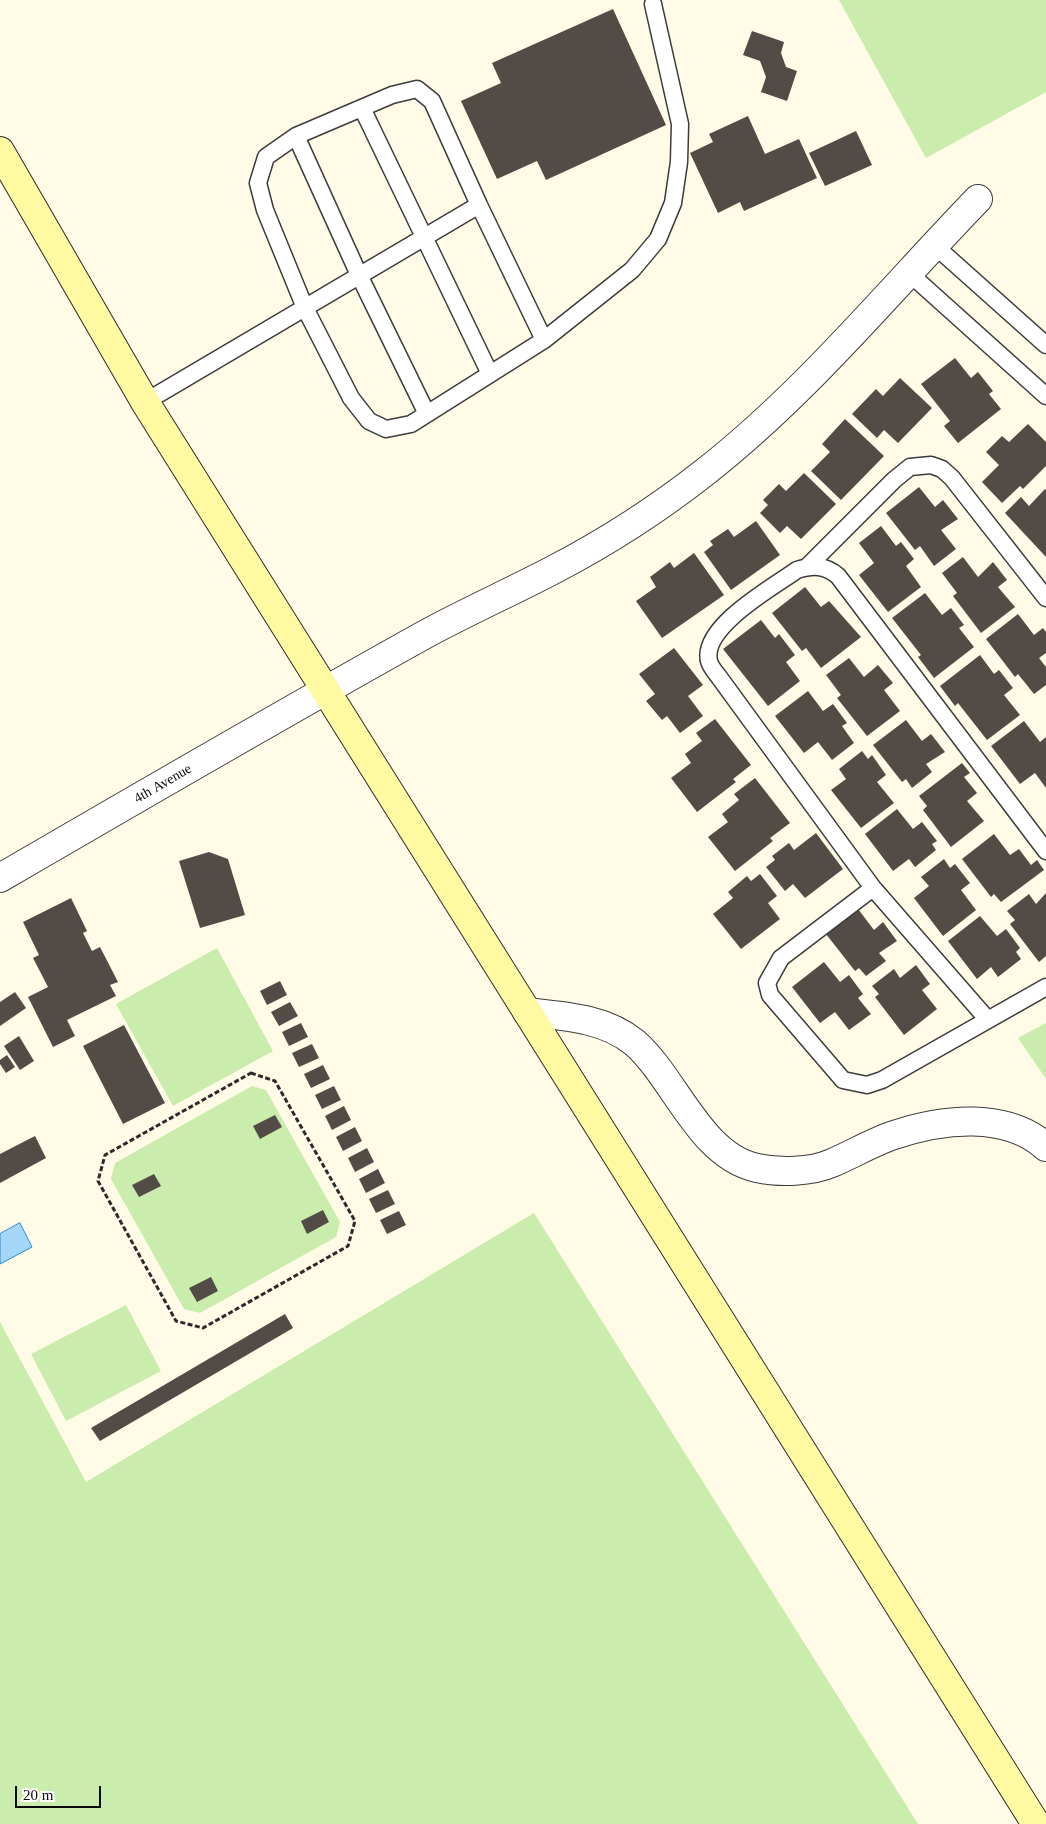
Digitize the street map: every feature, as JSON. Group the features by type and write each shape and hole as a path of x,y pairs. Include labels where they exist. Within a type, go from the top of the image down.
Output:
{"main road":[{"path":"0,151 145,402 1036,1824"}],"street":[{"name":"4th Avenue","path":"0,878 326,690 441,626 556,569 644,517 706,472 757,428 829,358 978,199"},
{"path":"528,1012 598,1022 635,1043 692,1116 720,1148 737,1160 756,1168 782,1171 830,1164 894,1135 934,1125 975,1122 1014,1128 1033,1136 1046,1147"}],"lane":[{"path":"544,340 479,205 432,101 417,89 392,95 296,136 266,157 258,182 265,210 305,308 351,398 369,421 386,429 411,424 544,340 632,270 658,239 673,203 679,162 680,124 653,4"},
{"path":"362,108 490,374"},
{"path":"296,136 359,276 427,414"},
{"path":"145,402 479,205"},
{"path":"934,244 1046,345"},
{"path":"908,273 1046,396"},
{"path":"988,1020 872,888 709,662 708,650 713,636 725,622 797,570 808,566 894,480 910,467 930,465 942,469 952,478 1046,598"},
{"path":"808,566 830,569 838,576 1046,851"},
{"path":"872,888 780,958 767,983 770,995 842,1080 867,1085 882,1080 1046,986"}],"path":[{"path":"252,1073 276,1080 355,1221 348,1246 203,1328 176,1320 98,1181 105,1155 252,1073"}],"green space":[{"path":"839,0 1046,0 1046,92 926,158"},
{"path":"217,948 273,1051 173,1106 116,1004"},
{"path":"1046,1023 1046,1079 1018,1038"},
{"path":"252,1086 266,1090 340,1222 336,1237 200,1313 184,1309 111,1179 115,1163"},
{"path":"534,1213 918,1824 0,1824 0,1322 86,1482"},
{"path":"126,1305 161,1371 66,1421 31,1354"}],"water":[{"path":"20,1223 32,1247 0,1264 0,1234"}],"building":[{"path":"613,9 666,125 546,180 537,161 497,179 461,101 501,83 492,63"},
{"path":"752,31 784,42 781,53 786,67 797,71 787,101 761,92 766,77 760,61 743,55"},
{"path":"748,116 765,154 799,139 817,178 744,211 740,202 718,213 690,153 713,142 709,134"},
{"path":"856,131 872,165 825,186 809,153"},
{"path":"955,358 971,378 978,372 993,391 989,394 1001,409 958,443 944,426 950,421 921,384"},
{"path":"900,378 932,408 898,443 884,430 877,438 852,414 876,389 883,396"},
{"path":"845,419 884,456 841,500 811,471 830,452 822,444"},
{"path":"1028,424 1046,442 1046,466 1023,489 1020,486 1002,503 982,482 999,465 986,452 1002,436 1009,442"},
{"path":"804,473 836,504 801,539 787,526 780,533 760,513 768,505 763,500 779,484 786,491"},
{"path":"919,487 935,507 943,500 958,519 941,530 956,549 934,566 920,546 915,550 886,513"},
{"path":"1045,489 1046,557 1005,513 1021,497 1029,506"},
{"path":"756,521 780,555 731,590 704,552 713,545 710,541 728,529 734,537"},
{"path":"881,526 896,546 901,542 914,559 906,566 921,587 888,612 859,575 874,563 859,543"},
{"path":"694,553 724,595 662,638 636,601 656,587 650,577 670,562 674,568"},
{"path":"963,557 978,577 993,562 1007,580 998,587 1015,607 981,633 953,596 957,593 942,573"},
{"path":"805,587 821,607 829,601 861,637 821,668 806,648 802,651 772,613"},
{"path":"925,593 942,615 951,608 964,625 959,628 974,647 934,678 918,657 921,655 892,618"},
{"path":"1018,614 1034,635 1043,628 1046,632 1046,653 1039,658 1046,667 1046,685 1034,694 1018,674 1015,677 986,639"},
{"path":"761,620 775,638 779,634 795,655 786,662 800,681 768,706 723,649"},
{"path":"674,648 703,685 688,696 703,716 680,733 667,716 662,720 646,701 655,694 639,674"},
{"path":"980,655 994,674 999,670 1013,688 1004,695 1020,715 987,740 958,703 955,706 940,686"},
{"path":"849,658 864,677 878,665 893,683 884,690 900,711 867,736 837,698 841,695 826,675"},
{"path":"808,691 823,711 833,704 847,723 842,726 854,743 832,760 818,742 804,753 775,716"},
{"path":"715,719 751,765 733,779 736,782 697,812 671,778 691,763 685,754 702,741 696,733"},
{"path":"906,720 922,741 931,734 945,752 926,764 932,772 912,788 906,779 902,782 873,745"},
{"path":"1024,721 1040,742 1046,737 1046,788 1035,773 1020,784 991,746"},
{"path":"862,751 868,759 872,755 886,775 877,782 894,803 861,828 831,790 846,779 839,769"},
{"path":"962,763 970,773 964,777 977,793 967,801 984,821 951,847 923,810 927,806 919,796"},
{"path":"755,778 790,823 770,838 773,841 735,871 708,837 728,822 722,814 739,800 734,794"},
{"path":"897,809 913,829 922,822 937,841 932,844 936,850 915,867 909,859 893,871 865,834"},
{"path":"816,833 843,869 805,898 793,884 785,891 766,867 775,860 772,856 789,843 794,850"},
{"path":"994,834 1010,855 1019,849 1031,865 1037,860 1044,870 1001,902 994,894 991,897 962,859"},
{"path":"209,852 228,859 245,915 200,928 179,861"},
{"path":"944,859 950,868 955,864 970,883 961,890 976,910 943,936 914,898 929,886 921,877"},
{"path":"760,874 777,896 768,903 780,919 741,949 713,914 733,898 728,892 747,876 751,881"},
{"path":"1046,893 1046,956 1039,962 1010,924 1015,920 1007,911 1029,894 1036,904"},
{"path":"71,898 87,931 83,933 92,951 100,947 118,982 110,985 116,996 67,1020 75,1036 53,1047 28,997 48,987 33,958 39,955 23,922"},
{"path":"858,909 874,930 883,922 897,941 879,953 886,961 866,976 859,968 855,971 826,934"},
{"path":"980,916 997,936 1006,929 1020,948 1016,952 1021,959 998,977 991,967 977,979 948,941"},
{"path":"824,962 840,982 849,975 863,994 858,998 871,1014 849,1030 835,1012 820,1023 792,987"},
{"path":"916,965 930,984 922,990 937,1009 904,1035 875,997 879,994 872,986 894,969 900,978"},
{"path":"280,981 287,995 267,1005 260,991"},
{"path":"15,992 26,1008 0,1026 0,1002"},
{"path":"290,1002 298,1016 279,1026 271,1012"},
{"path":"301,1023 308,1037 289,1046 282,1032"},
{"path":"124,1025 165,1103 123,1124 83,1046"},
{"path":"19,1036 34,1061 20,1070 4,1046"},
{"path":"312,1044 319,1058 299,1067 292,1053"},
{"path":"7,1055 15,1067 6,1073 0,1064 0,1060"},
{"path":"323,1065 330,1079 311,1088 304,1074"},
{"path":"334,1086 341,1100 322,1109 315,1095"},
{"path":"344,1106 351,1120 332,1130 325,1116"},
{"path":"275,1115 282,1127 260,1139 253,1126"},
{"path":"355,1127 362,1141 343,1151 336,1137"},
{"path":"35,1136 46,1158 0,1183 0,1154"},
{"path":"367,1148 374,1162 355,1172 348,1158"},
{"path":"378,1169 385,1183 366,1193 359,1179"},
{"path":"154,1174 161,1186 139,1197 132,1185"},
{"path":"388,1190 395,1204 376,1213 369,1199"},
{"path":"323,1210 329,1222 307,1234 301,1221"},
{"path":"399,1211 406,1225 387,1234 380,1220"},
{"path":"211,1277 218,1291 197,1302 189,1288"},
{"path":"285,1314 293,1328 100,1441 91,1428"}]}
